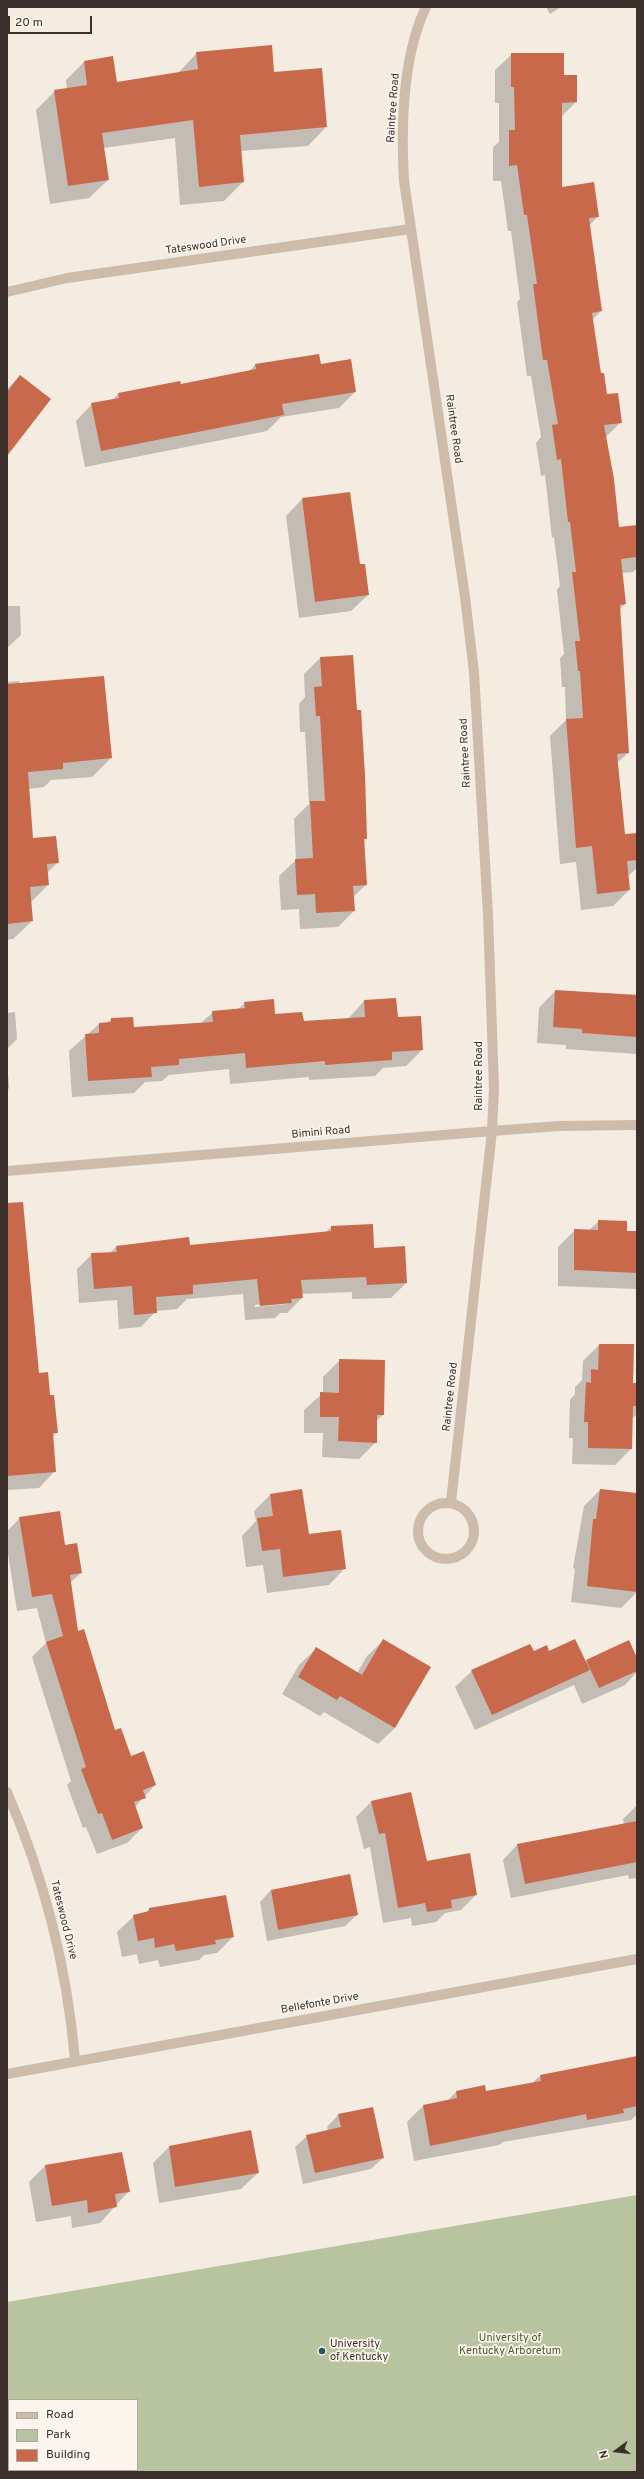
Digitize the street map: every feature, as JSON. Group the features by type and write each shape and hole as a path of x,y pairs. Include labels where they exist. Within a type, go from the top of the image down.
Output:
{"street":[{"name":"Raintree Road","path":"426,7 414,42 408,68 402,146 410,229 426,322 474,672 488,914 494,1089 492,1131 451,1502"},
{"name":"Tateswood Drive","path":"7,292 67,278 410,229"},
{"name":"Bimini Road","path":"7,1171 559,1126 637,1125"},
{"path":"451,1502 460,1506 472,1520 474,1539 469,1548 462,1554 444,1559 427,1552 420,1540 418,1527 426,1510 433,1505 451,1502"},
{"name":"Tateswood Drive","path":"7,1792 26,1835 41,1878 56,1936 72,2020 75,2060"},
{"name":"Bellefonte Drive","path":"7,2074 75,2060 637,1958"}],"green space":[{"name":"University of Kentucky Arboretum","path":"637,2195 637,2472 7,2472 7,2302"}],"building":[{"path":"272,45 274,72 322,68 327,127 240,135 244,182 199,187 193,120 102,133 109,180 68,186 54,90 87,85 84,61 113,56 117,82 198,69 196,52"},
{"path":"511,53 564,53 564,75 577,75 577,102 562,103 562,187 594,182 599,217 589,218 602,311 592,313 601,373 604,373 607,394 618,393 622,423 604,425 614,479 619,527 637,525 637,557 621,559 626,604 620,605 629,753 617,754 625,834 637,833 637,860 627,861 630,890 597,894 592,846 576,848 566,719 583,718 580,671 578,671 575,641 580,641 572,572 576,572 570,522 568,522 561,459 557,460 552,425 558,424 547,360 543,360 533,284 537,284 527,215 524,215 517,165 509,166 509,130 515,130 514,87 511,87"},
{"path":"319,354 321,364 351,359 356,392 282,404 284,415 101,451 91,403 119,398 118,393 180,381 181,384 256,369 255,364"},
{"path":"20,375 51,399 7,456 7,392"},
{"path":"350,492 360,564 365,564 369,595 315,602 302,498"},
{"path":"353,655 357,710 361,710 365,775 367,839 364,839 367,885 353,886 355,911 316,913 315,894 297,895 295,859 313,858 310,801 325,801 320,716 316,716 314,687 322,686 320,657"},
{"path":"104,676 112,758 63,763 63,769 28,772 33,838 56,836 59,863 47,864 49,885 30,887 33,921 7,924 7,684"},
{"path":"555,990 637,995 637,1037 582,1033 582,1029 553,1027"},
{"path":"396,998 398,1017 421,1016 423,1050 392,1052 392,1060 325,1065 325,1061 246,1068 245,1053 179,1059 179,1065 151,1067 152,1077 88,1081 85,1034 99,1033 99,1023 111,1022 111,1018 133,1017 134,1027 213,1022 212,1011 245,1008 244,1002 274,999 275,1014 302,1012 304,1021 365,1017 364,1000"},
{"path":"23,1202 39,1373 48,1372 50,1395 54,1395 58,1433 53,1433 56,1472 7,1476 7,1203"},
{"path":"598,1220 627,1221 627,1231 637,1231 637,1273 574,1270 574,1229 598,1230"},
{"path":"373,1224 374,1248 405,1246 407,1283 367,1285 366,1277 301,1280 303,1298 291,1299 292,1303 260,1306 257,1279 193,1285 193,1294 156,1297 157,1313 134,1315 132,1286 94,1289 91,1253 117,1252 116,1246 189,1237 190,1245 331,1231 331,1226"},
{"path":"599,1344 634,1344 633,1383 637,1383 637,1406 633,1406 632,1449 588,1448 588,1422 584,1422 586,1382 591,1383 591,1369 598,1370"},
{"path":"339,1359 385,1360 384,1415 377,1415 377,1443 338,1441 339,1417 320,1417 320,1392 339,1393"},
{"path":"302,1489 309,1534 341,1530 346,1569 283,1577 280,1549 262,1551 257,1518 273,1516 270,1494"},
{"path":"600,1489 637,1493 637,1592 587,1586 593,1519 596,1519"},
{"path":"60,1511 65,1545 77,1543 82,1573 70,1575 78,1631 84,1629 115,1730 121,1728 131,1756 144,1751 156,1785 143,1790 146,1798 134,1802 143,1828 112,1840 102,1813 98,1814 81,1769 86,1767 46,1642 63,1636 52,1594 32,1597 19,1517"},
{"path":"383,1639 431,1667 395,1728 340,1696 337,1700 298,1677 316,1647 362,1675"},
{"path":"575,1639 590,1670 492,1715 471,1670 530,1644 534,1651 547,1645 549,1651"},
{"path":"629,1640 637,1658 637,1671 599,1688 586,1660"},
{"path":"411,1792 427,1861 470,1853 477,1895 451,1900 452,1908 427,1912 425,1903 398,1908 385,1833 379,1834 371,1801"},
{"path":"637,1821 637,1862 525,1884 517,1844"},
{"path":"350,1874 358,1915 278,1930 271,1890"},
{"path":"226,1895 234,1937 215,1940 216,1944 176,1951 174,1944 155,1948 154,1938 138,1941 133,1915 149,1911 149,1908"},
{"path":"637,2056 637,2106 623,2109 624,2113 587,2120 586,2114 430,2146 423,2105 457,2098 456,2091 485,2085 486,2091 541,2081 540,2075"},
{"path":"373,2107 384,2158 315,2173 306,2135 341,2127 338,2114"},
{"path":"251,2130 259,2173 175,2187 169,2146"},
{"path":"122,2152 130,2192 115,2194 117,2207 88,2213 87,2200 52,2206 45,2165"}],"place":[{"name":"University of Kentucky","path":"322,2351"}]}
